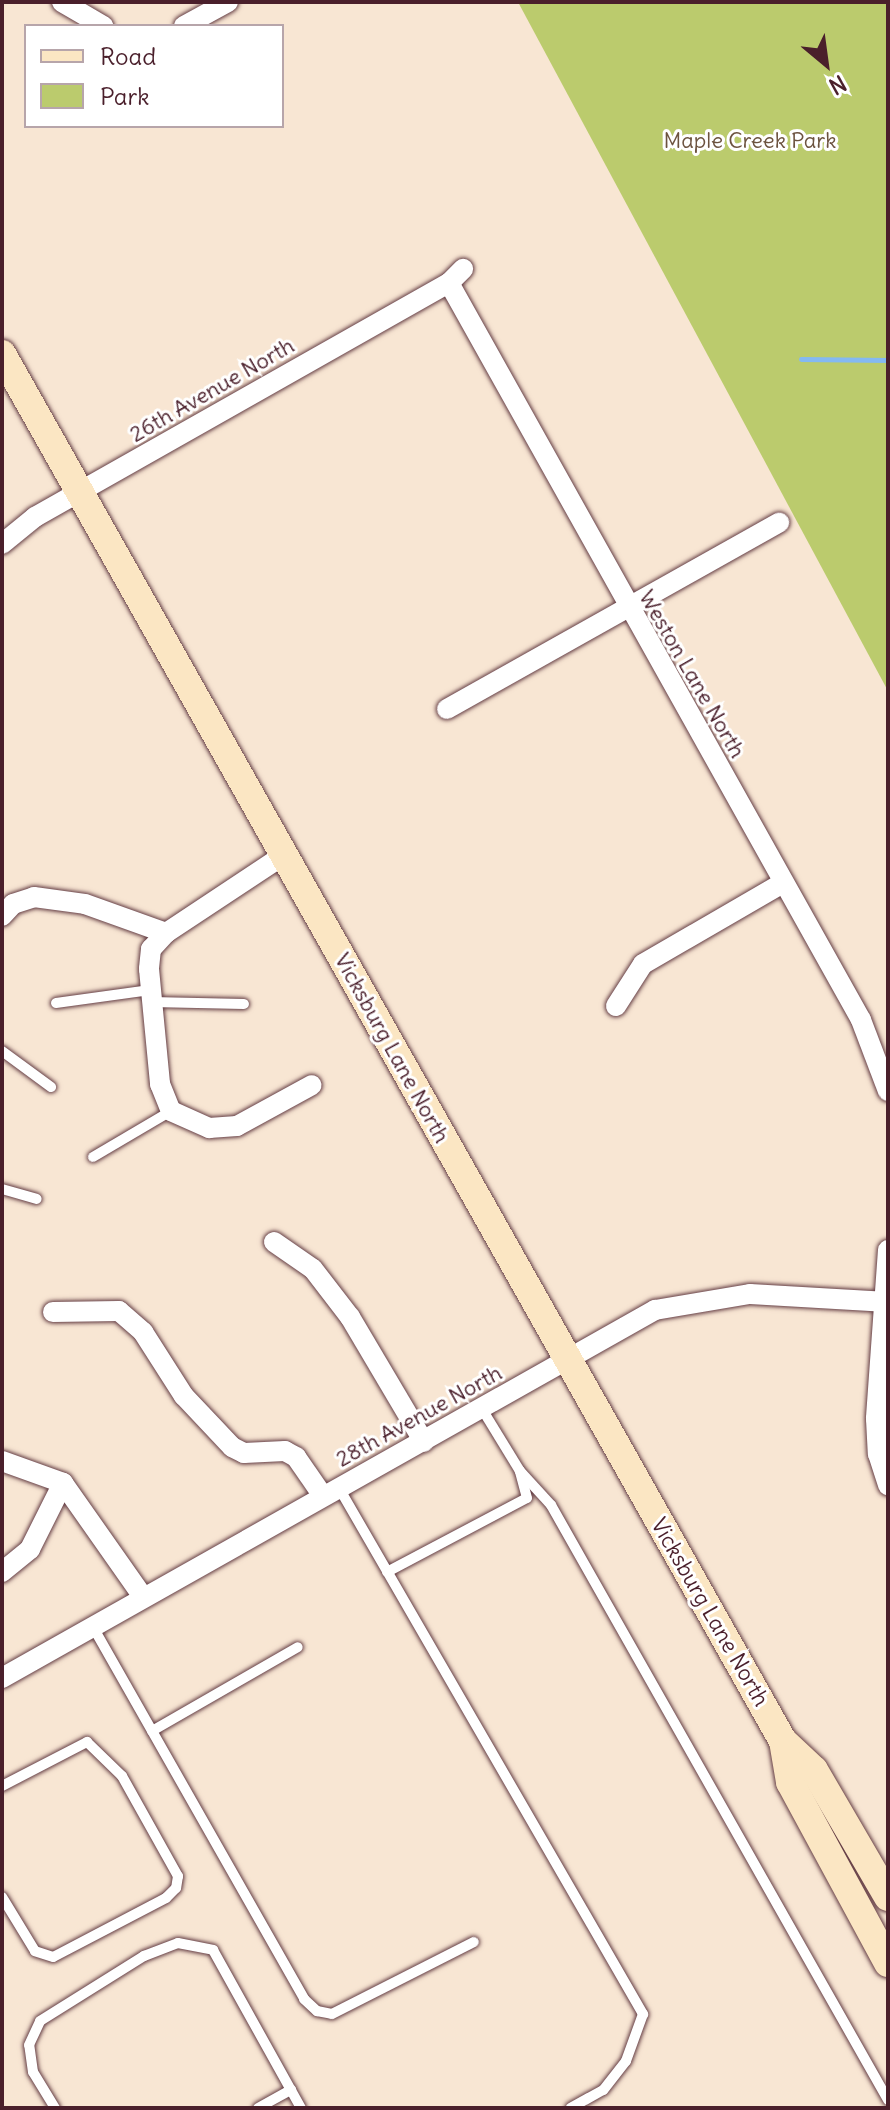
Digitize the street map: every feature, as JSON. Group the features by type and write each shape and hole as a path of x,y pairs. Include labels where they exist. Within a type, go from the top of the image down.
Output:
{"main road":[{"name":"Vicksburg Lane North","path":"2,354 783,1741 814,1770 888,1897"},
{"name":"Vicksburg Lane North","path":"783,1741 790,1782 888,1963"}],"street":[{"path":"62,2 100,24"},
{"path":"188,24 228,2"},
{"name":"26th Avenue North","path":"2,544 35,517 456,276"},
{"name":"Weston Lane North","path":"456,276 628,609 861,1020 888,1091"},
{"path":"447,709 779,523"},
{"path":"284,855 166,933 151,949 150,996 160,1084 171,1111 209,1128 237,1126 312,1085"},
{"path":"616,1006 643,964 783,883"},
{"path":"2,916 13,904 34,897 85,904 166,933"},
{"path":"274,1242 313,1269 350,1317 424,1442"},
{"path":"888,1250 876,1419 878,1454 888,1485"},
{"name":"28th Avenue North","path":"2,1678 655,1310 702,1299 781,1294 886,1302"},
{"path":"53,1312 106,1310 131,1320 184,1396 232,1447 244,1453 285,1451 296,1457 331,1492"},
{"path":"2,1461 63,1483 143,1597"},
{"path":"2,1572 30,1549 63,1483"}],"lane":[{"path":"56,1003 150,996 244,1004"},
{"path":"2,1051 51,1087"},
{"path":"93,1157 171,1111"},
{"path":"2,1189 37,1199"},
{"path":"482,1409 520,1471 551,1505 888,2100"},
{"path":"387,1572 527,1498 520,1471"},
{"path":"331,1492 387,1572 643,2014 626,2061 603,2090 571,2108"},
{"path":"93,1627 304,1999 317,2011 332,2014 474,1942"},
{"path":"152,1731 298,1647"},
{"path":"2,1786 87,1742 122,1776 178,1876 176,1888 166,1898 53,1957 35,1951 2,1897"},
{"path":"55,2108 33,2072 29,2045 40,2021 144,1956 178,1943 213,1950 301,2108"},
{"path":"258,2108 291,2090"}],"green space":[{"name":"Maple Creek Park","path":"518,2 888,2 888,691"}],"waterway":[{"path":"801,359 888,360"}]}
